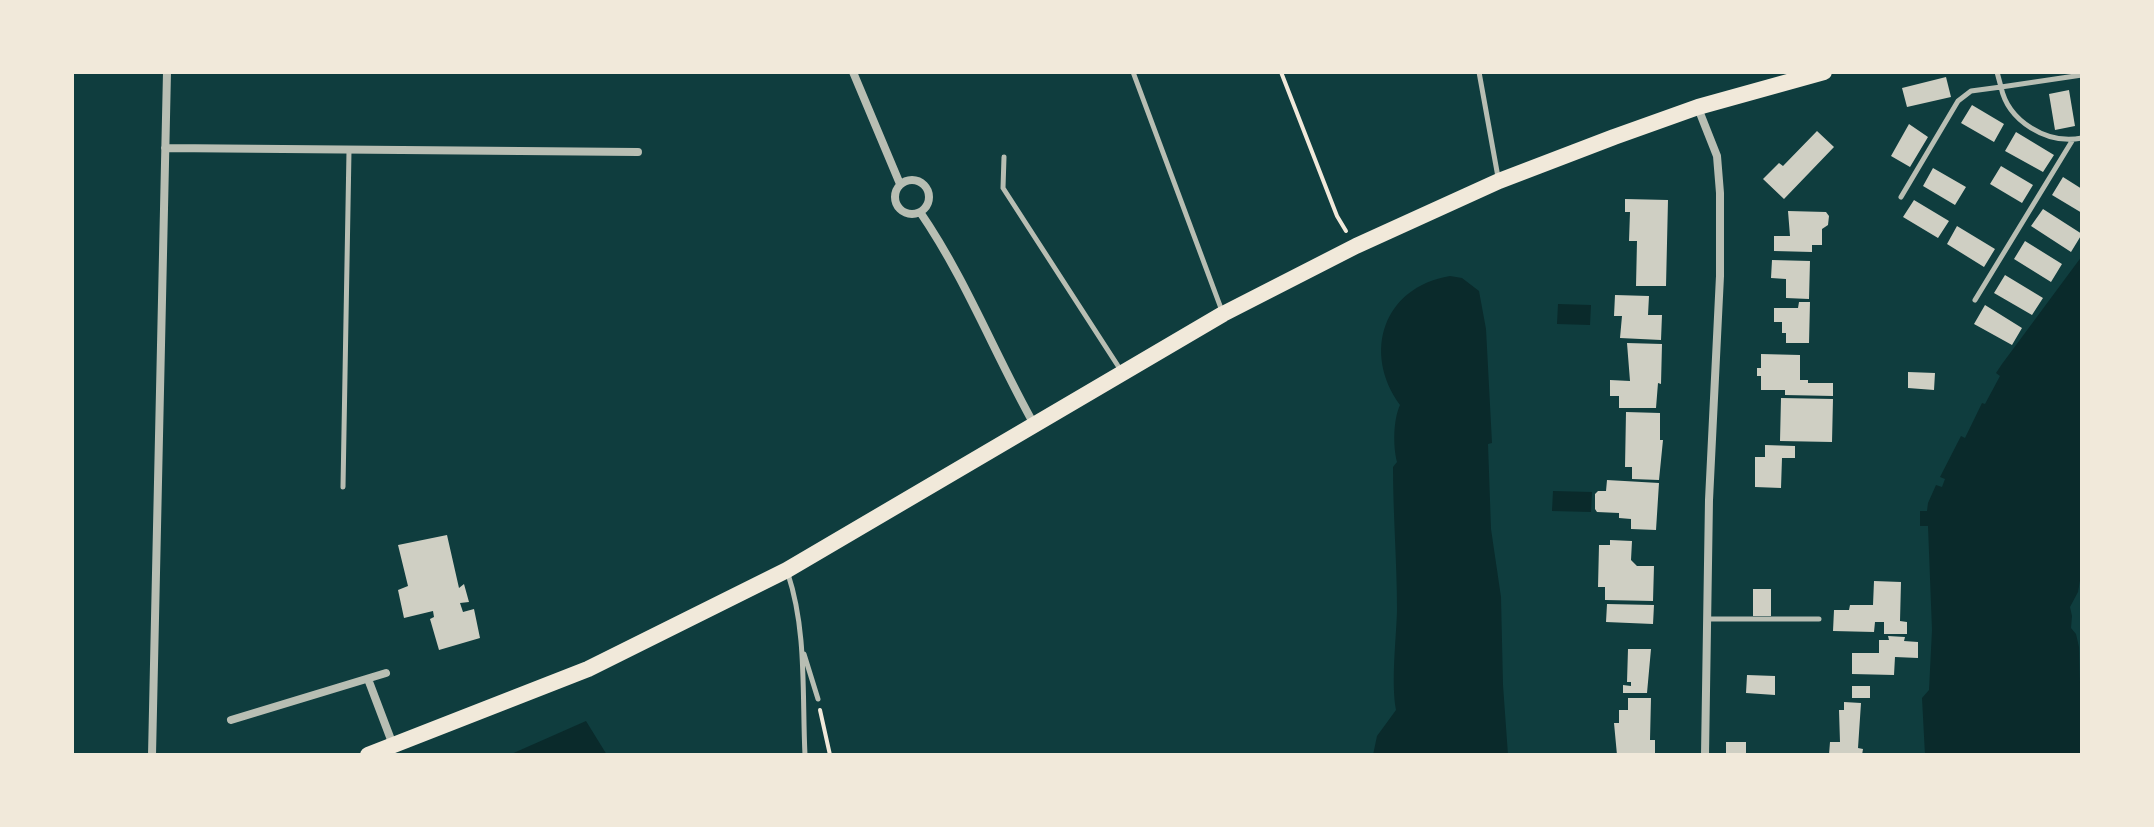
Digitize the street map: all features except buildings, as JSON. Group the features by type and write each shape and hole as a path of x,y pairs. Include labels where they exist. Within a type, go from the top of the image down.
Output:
{"main road":[{"path":"368,755 588,669 787,570 1223,314 1356,246 1499,181 1698,107 1824,72"}],"street":[{"path":"152,755 167,72"},
{"path":"853,72 900,184"},
{"path":"1698,107 1717,156 1720,193 1705,755"},
{"path":"165,148 638,152"},
{"path":"914,180 926,187 929,196 926,207 920,212 905,213 896,205 895,192 900,184 914,180"},
{"path":"920,212 965,285 1035,427"},
{"path":"231,720 386,673"},
{"path":"368,679 393,745"}],"lane":[{"path":"1133,72 1223,314"},
{"path":"1479,72 1499,181"},
{"path":"1997,72 2003,100 2013,115 2045,135 2060,140 2082,138"},
{"path":"1901,197 1958,101 1971,91 2082,75"},
{"path":"1975,300 2073,140"},
{"path":"343,487 349,150"},
{"path":"1004,157 1003,188 1122,373"},
{"path":"787,570 793,588 802,647 805,755"},
{"path":"1707,619 1819,619"},
{"path":"802,647 818,699"}],"path":[{"path":"1281,72 1337,216 1356,246"},
{"path":"818,699 830,755"}],"water":[{"path":"2082,256 2082,569 2078,592 2070,607 2071,628 2079,647 2082,755 1925,755 1922,698 1929,690 1932,630 1928,526 1920,526 1920,511 1927,511 1936,485 1942,487 1945,479 1940,477 1961,436 1965,438 1982,403 1985,404 2000,376 1996,373"},
{"path":"1450,276 1462,278 1479,291 1486,329 1492,443 1488,444 1491,529 1501,597 1508,755 1373,755 1377,736 1396,710 1397,593 1393,467 1397,462 1394,434 1400,405 1388,385 1381,344 1395,308 1409,293"},
{"path":"1558,304 1591,305 1590,325 1557,324"},
{"path":"1553,491 1592,492 1591,512 1552,511"},
{"path":"586,721 607,755 509,755"}]}
